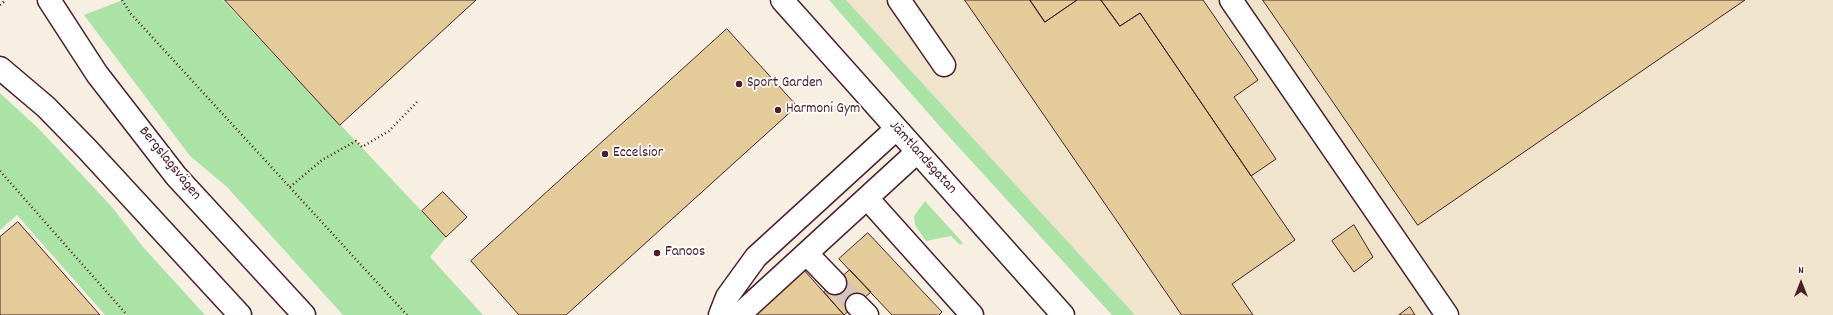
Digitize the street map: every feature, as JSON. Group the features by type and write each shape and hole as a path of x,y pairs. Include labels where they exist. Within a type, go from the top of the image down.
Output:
{"main road":[{"name":"Jämtlandsgatan","path":"782,0 1063,315"},
{"path":"899,0 944,65"},
{"path":"1231,0 1447,315"},
{"name":"Bergslagsvägen","path":"55,2 97,74 176,176 304,315"},
{"path":"0,68 46,107 240,315"},
{"path":"720,315 728,297 756,258 896,129"},
{"path":"739,315 917,152"},
{"path":"867,198 972,315"},
{"path":"807,254 835,283"}],"path":[{"path":"0,6 6,0"},
{"path":"122,0 131,14 407,315"},
{"path":"290,187 322,160 356,141 362,147 389,131 417,102"},
{"path":"0,171 127,315"}],"shaded area":[{"path":"846,0 1833,0 1833,315 1135,315"}],"green space":[{"path":"123,0 223,0 446,237 430,257 483,315 343,315 227,187 190,156 84,15"},
{"path":"829,0 846,0 1135,315 1112,315 943,130"},
{"path":"0,93 39,129 112,207 143,247 205,315 105,315 17,215 0,230"},
{"path":"925,201 963,243 960,245 951,236 926,241 915,225 914,216"}],"building":[{"path":"225,0 476,0 340,125"},
{"path":"965,0 1030,0 1045,22 1077,0 1101,0 1120,26 1140,13 1295,240 1232,284 1253,315 1182,315"},
{"path":"1030,0 1077,0 1045,22"},
{"path":"1101,0 1203,0 1258,80 1234,97 1276,159 1251,176 1140,13 1120,26"},
{"path":"1263,0 1745,0 1418,225"},
{"path":"727,29 797,106 566,315 519,315 471,261"},
{"path":"443,192 467,217 446,237 422,211"},
{"path":"18,222 100,315 0,315 0,237"},
{"path":"1354,225 1373,257 1354,272 1332,241"},
{"path":"868,233 942,312 939,315 892,315 839,259"},
{"path":"803,269 844,315 752,315"},
{"path":"850,270 871,292 844,315 824,292"},
{"path":"1410,307 1415,315 1399,315"}],"tunnel":[{"path":"835,283 857,305"}],"place":[{"name":"Sport Garden","path":"739,84"},
{"name":"Harmoni Gym","path":"778,110"},
{"name":"Eccelsior","path":"605,154"},
{"name":"Fanoos","path":"657,253"}]}
